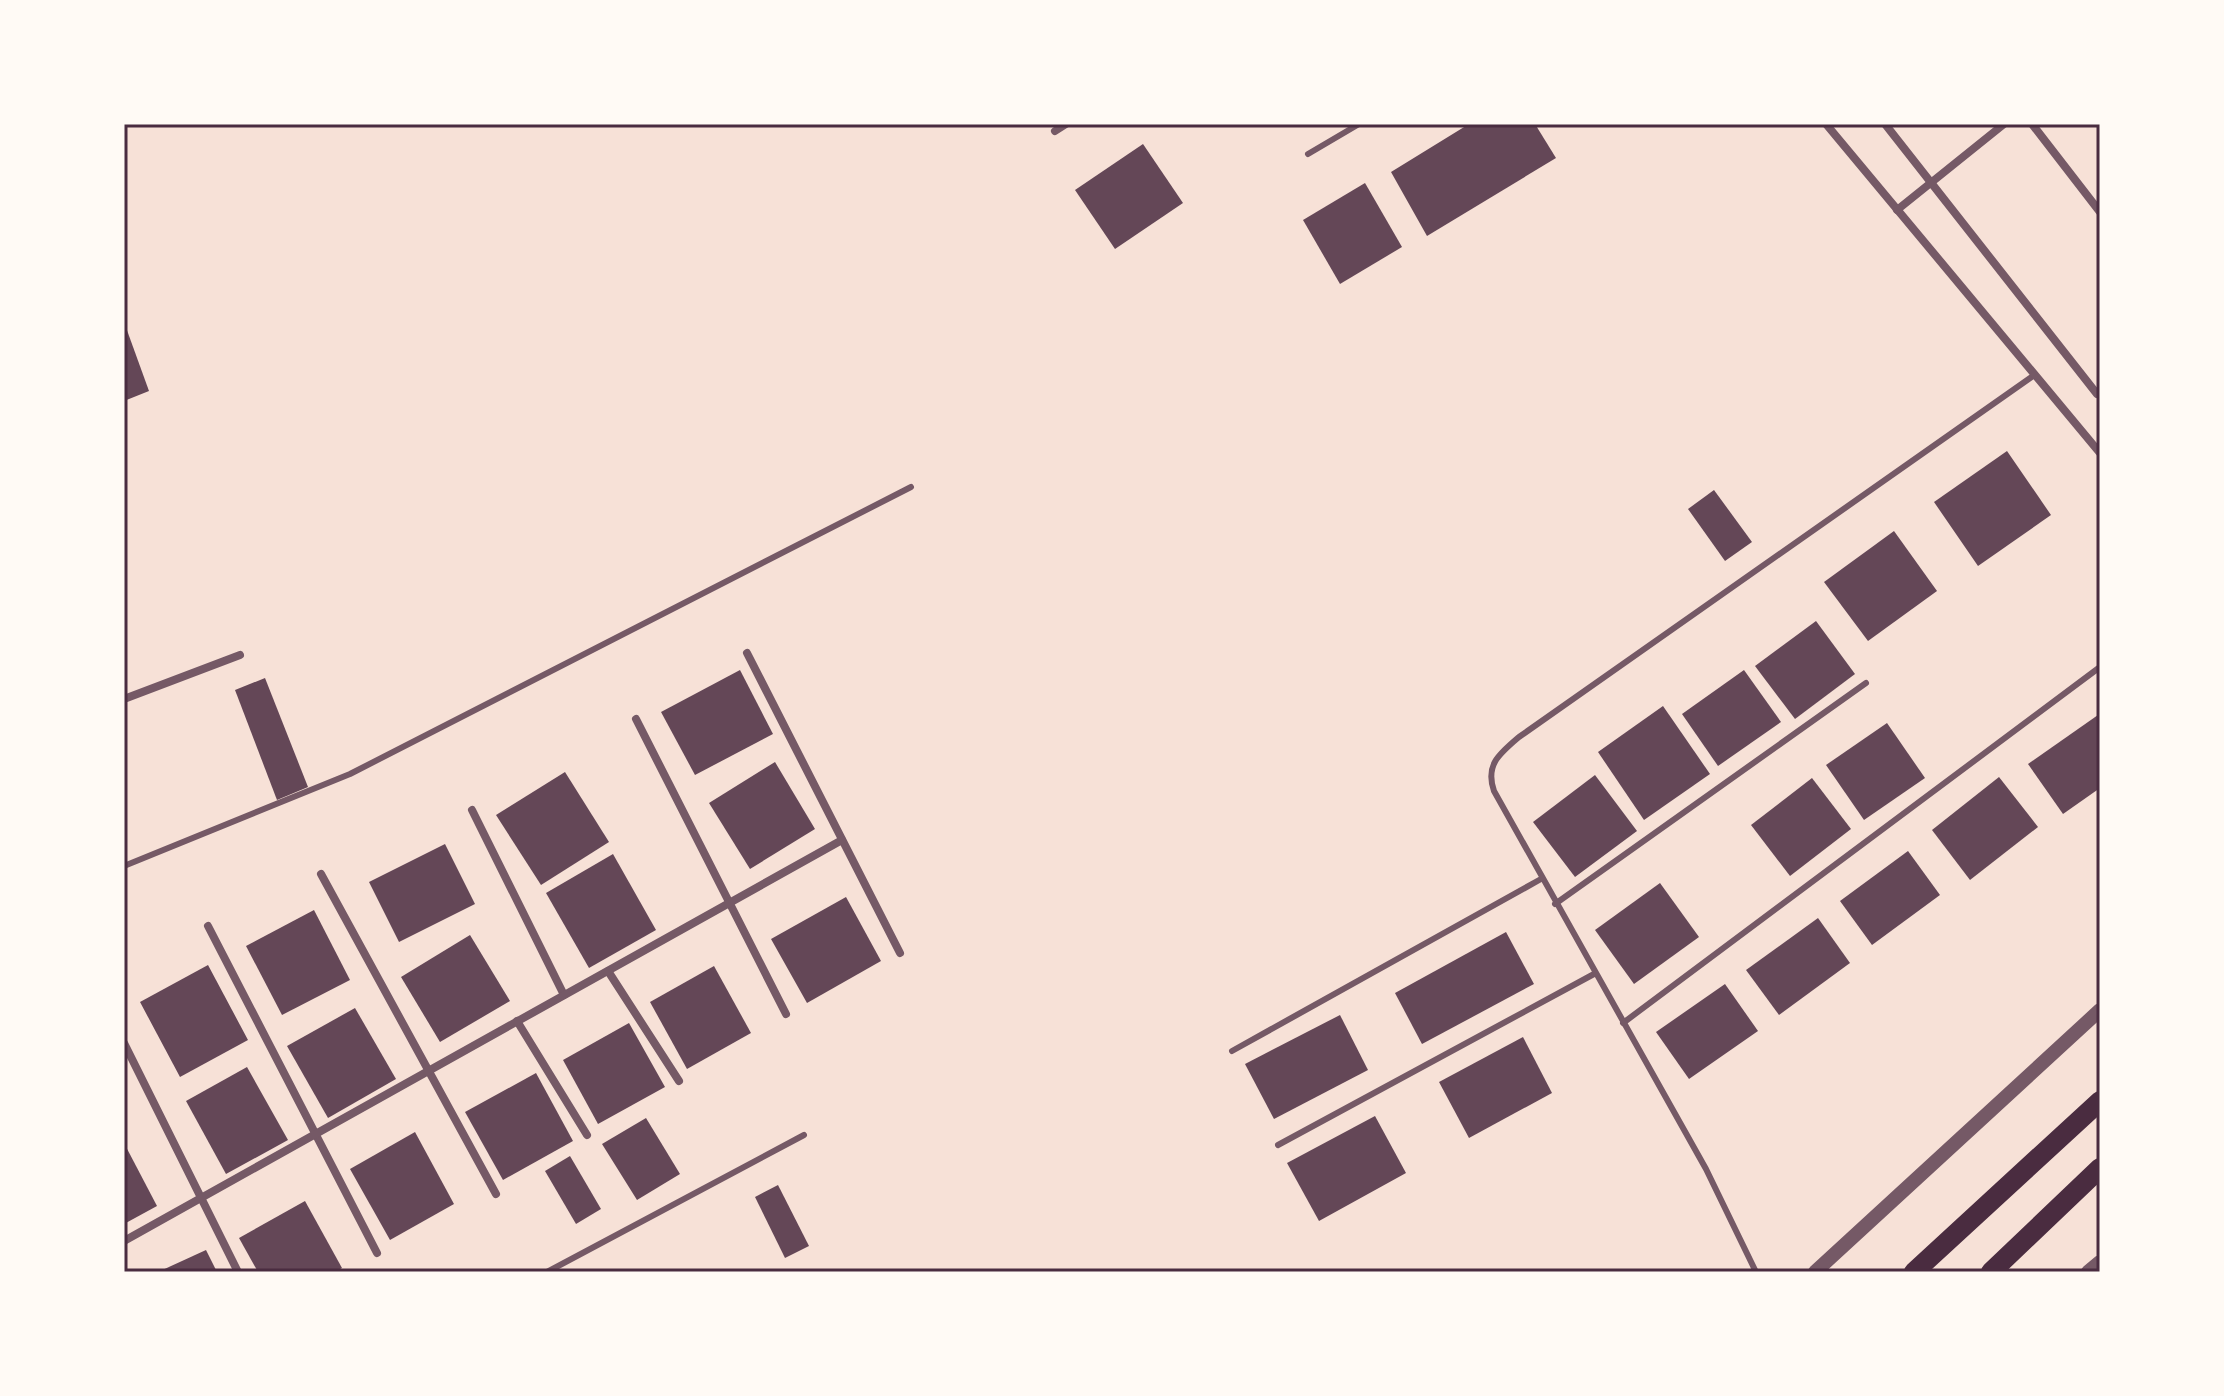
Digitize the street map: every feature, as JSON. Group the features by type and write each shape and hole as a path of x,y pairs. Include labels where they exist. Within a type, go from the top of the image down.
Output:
{"highway":[{"path":"1914,1272 2100,1101"},
{"path":"1991,1272 2100,1168"}],"street":[{"path":"1055,131 1066,124"},
{"path":"1826,124 2100,453"},
{"path":"1885,124 2097,394"},
{"path":"1897,210 2004,124"},
{"path":"2032,124 2100,212"},
{"path":"747,653 900,953"},
{"path":"124,699 240,655"},
{"path":"636,719 786,1014"},
{"path":"472,810 564,995"},
{"path":"124,1241 842,840"},
{"path":"321,874 496,1194"},
{"path":"208,926 377,1253"},
{"path":"608,971 679,1081"},
{"path":"1815,1272 2100,1010"},
{"path":"517,1021 587,1135"},
{"path":"124,1043 238,1272"},
{"path":"2088,1272 2100,1262"}],"lane":[{"path":"1308,154 1359,124"},
{"path":"1756,1272 1706,1169 1541,879 1489,777 1491,765 1502,751 2033,376"},
{"path":"124,866 350,774 911,487"},
{"path":"1623,1023 2100,667"},
{"path":"1555,904 1866,683"},
{"path":"1232,1051 1541,879"},
{"path":"1278,1145 1594,974"},
{"path":"547,1272 804,1135"}],"building":[{"path":"1469,124 1535,124 1556,158 1427,236 1391,172"},
{"path":"1143,144 1183,203 1115,249 1075,190"},
{"path":"1365,183 1402,247 1340,284 1303,220"},
{"path":"124,322 149,391 124,401"},
{"path":"2007,451 2051,515 1978,566 1934,502"},
{"path":"1714,490 1752,542 1725,561 1688,509"},
{"path":"1894,531 1937,591 1868,641 1824,582"},
{"path":"1816,621 1855,674 1795,719 1755,666"},
{"path":"740,670 773,734 695,775 661,712"},
{"path":"1744,670 1781,722 1718,766 1682,714"},
{"path":"265,678 308,787 277,800 235,690"},
{"path":"1663,706 1710,774 1644,820 1598,752"},
{"path":"2098,715 2100,788 2063,814 2028,764"},
{"path":"1887,723 1925,778 1864,820 1826,765"},
{"path":"775,762 815,829 750,869 709,803"},
{"path":"565,772 609,842 541,885 496,815"},
{"path":"1595,775 1637,831 1575,877 1533,822"},
{"path":"1999,777 2038,827 1970,880 1932,830"},
{"path":"1812,778 1851,829 1790,876 1751,825"},
{"path":"445,844 475,904 399,942 369,882"},
{"path":"1908,851 1940,895 1872,945 1840,901"},
{"path":"613,854 656,930 589,968 546,893"},
{"path":"1660,883 1699,937 1634,984 1595,930"},
{"path":"846,897 881,961 807,1003 771,939"},
{"path":"314,910 350,980 282,1015 246,946"},
{"path":"1818,918 1850,963 1779,1015 1746,970"},
{"path":"1506,932 1534,984 1422,1044 1395,993"},
{"path":"470,935 510,1001 440,1042 401,977"},
{"path":"208,965 248,1040 180,1077 140,1002"},
{"path":"714,966 751,1033 687,1069 650,1002"},
{"path":"1725,984 1758,1031 1689,1079 1656,1032"},
{"path":"355,1008 396,1079 328,1118 287,1046"},
{"path":"1340,1015 1368,1070 1274,1119 1245,1064"},
{"path":"629,1023 665,1087 598,1124 563,1060"},
{"path":"1523,1037 1552,1093 1469,1138 1439,1082"},
{"path":"247,1067 288,1140 226,1174 186,1101"},
{"path":"536,1073 573,1141 503,1180 465,1112"},
{"path":"1375,1116 1406,1173 1319,1221 1287,1163"},
{"path":"646,1118 680,1174 637,1200 602,1144"},
{"path":"415,1132 454,1204 390,1240 350,1169"},
{"path":"124,1143 157,1206 124,1224"},
{"path":"570,1156 601,1209 576,1224 545,1171"},
{"path":"778,1185 809,1246 785,1258 755,1197"},
{"path":"305,1201 342,1268 335,1272 258,1272 239,1238"},
{"path":"206,1250 217,1272 158,1272"}]}
